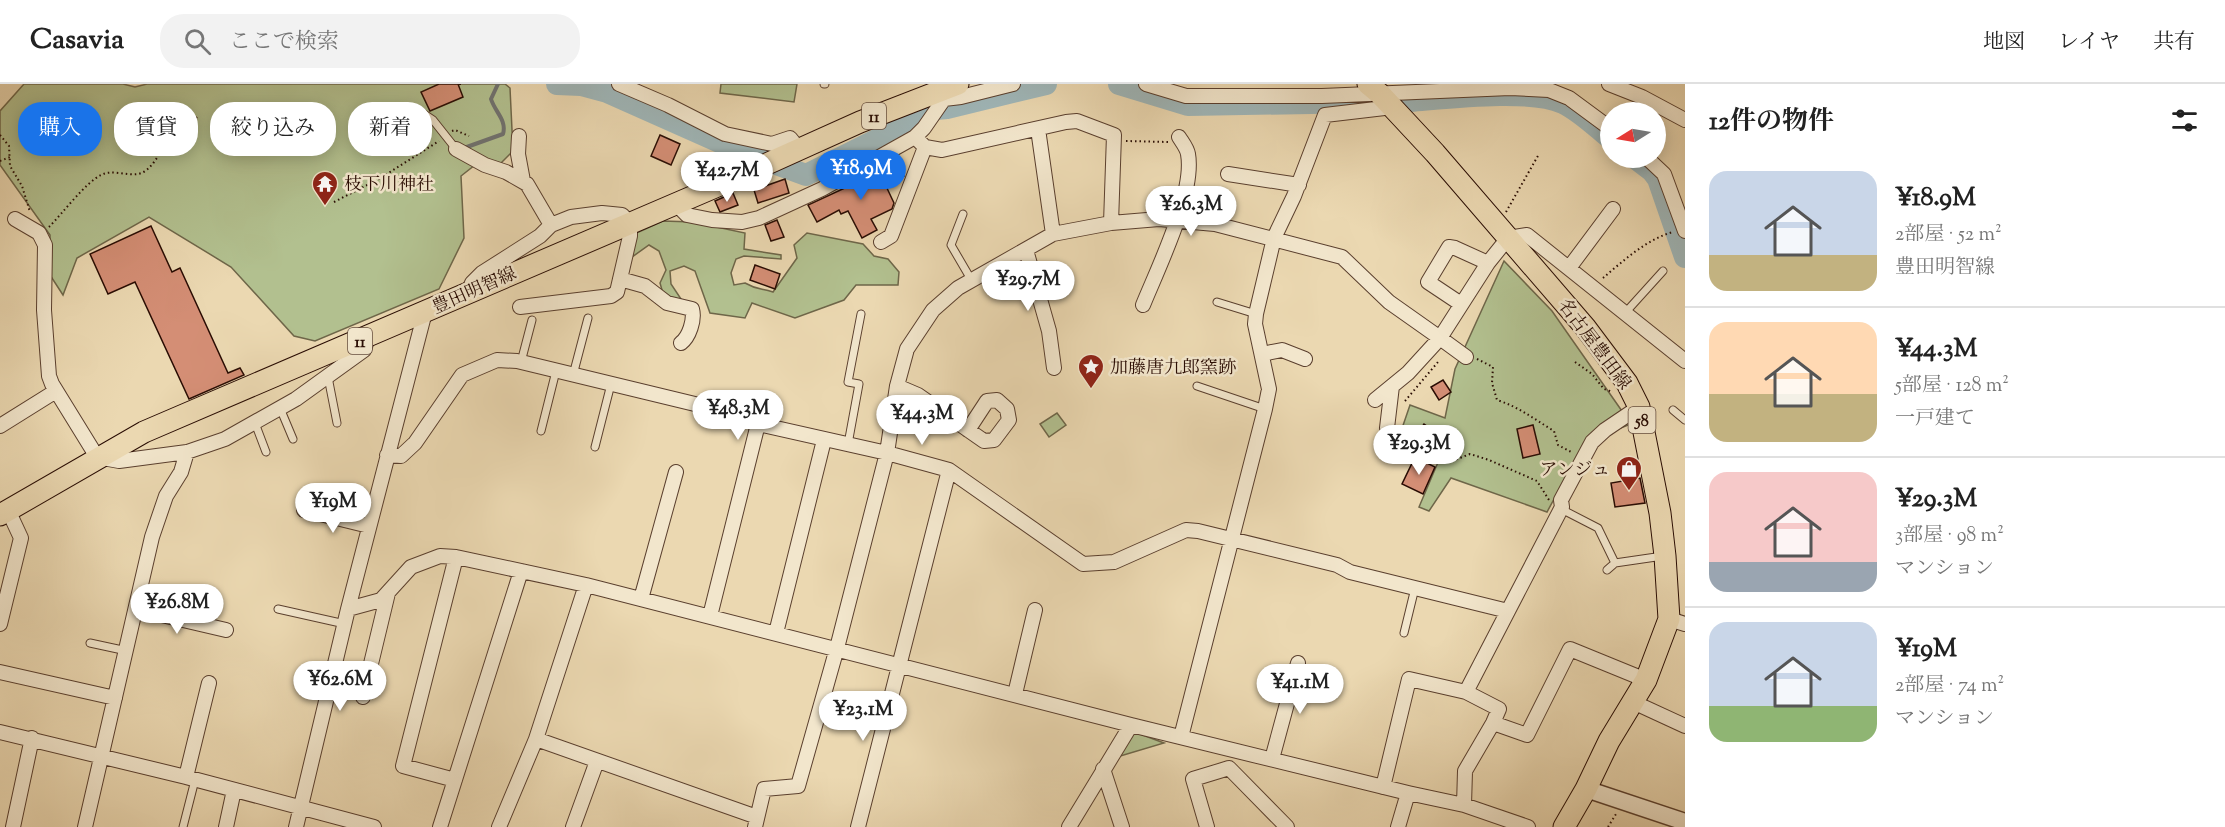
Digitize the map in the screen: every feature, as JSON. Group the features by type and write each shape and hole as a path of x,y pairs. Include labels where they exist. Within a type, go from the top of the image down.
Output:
{"main road":[{"name":"豊田明智線","path":"4,513 97,457 180,416 729,182 796,150 946,94"},
{"name":"名古屋豊田線","path":"1380,95 1559,295 1607,354 1627,383 1679,618 1646,680 1609,741 1586,789 1564,827"}],"street":[{"path":"619,84 668,105 725,134 772,144 790,138 796,150"},
{"path":"676,204 687,215 703,218 742,222 759,218 822,189 915,137 946,94 961,97 1013,84"},
{"path":"1146,84 1186,96 1380,95 1464,88 1549,90 1569,98 1600,121"},
{"path":"1609,84 1642,97 1685,120"},
{"path":"1181,737 1233,540 1269,389 1255,324 1274,238 1299,185 1325,115 1380,95"},
{"path":"915,137 925,147 942,150 1077,121 1114,135 1111,223"},
{"path":"1038,129 1053,234"},
{"path":"519,136 518,154 523,181"},
{"path":"1143,305 1177,220 1188,174 1188,152 1180,139"},
{"path":"881,242 891,236 925,147"},
{"path":"460,151 527,184 551,225"},
{"path":"1658,168 1664,174 1685,231"},
{"path":"1228,174 1299,185"},
{"path":"1569,268 1613,209"},
{"path":"467,293 472,283 482,273 540,236 551,225 571,218 602,213 622,215 630,223 630,236 617,292 611,296 520,307"},
{"path":"15,219 39,233 45,244 45,344 49,376 97,457 120,461 187,452 225,439 297,399 364,350 369,337"},
{"path":"536,740 756,822 764,789 798,786 837,648 887,453 897,386 907,349 933,310 958,288 1053,234 1111,223 1159,219 1177,220 1215,224 1342,258 1389,302 1466,357"},
{"path":"1375,400 1446,342 1461,304 1488,263 1508,238 1527,235 1685,361"},
{"path":"1461,304 1428,282 1449,247 1488,263"},
{"path":"1026,250 1049,331 1054,368"},
{"path":"620,279 645,286 667,303 692,309 694,315 687,336 681,343"},
{"path":"296,827 348,609 425,312"},
{"path":"1262,354 1282,350 1305,359"},
{"path":"387,454 401,456 415,443 462,375 497,360 521,362 699,405 758,424 887,453 950,470 1083,564 1113,562 1186,530 1337,565 1350,572 1508,611"},
{"path":"897,386 918,395 968,430"},
{"path":"1388,422 1392,386"},
{"path":"0,426 56,391"},
{"path":"1466,692 1561,508 1561,500 1584,458 1598,436 1632,411"},
{"path":"710,616 758,424"},
{"path":"776,633 824,440"},
{"path":"85,827 156,527 166,496 181,472 187,452"},
{"path":"858,827 950,470"},
{"path":"641,599 676,472"},
{"path":"304,510 369,526"},
{"path":"0,624 21,538 4,513"},
{"path":"348,609 381,600 411,567 440,556 456,557 586,585 1181,737 1464,805 1528,827"},
{"path":"455,780 402,766 456,557"},
{"path":"440,827 521,571"},
{"path":"499,827 536,740 586,585"},
{"path":"363,697 388,593"},
{"path":"135,609 226,630"},
{"path":"1015,694 1035,610"},
{"path":"1493,723 1527,735 1570,649 1646,680"},
{"path":"1272,759 1298,663"},
{"path":"0,672 115,698"},
{"path":"1383,787 1409,679 1466,692 1498,709 1493,723 1465,771 1464,805"},
{"path":"191,779 209,683"},
{"path":"1633,702 1685,726"},
{"path":"1069,827 1131,724"},
{"path":"0,732 32,738 368,826"},
{"path":"13,827 32,738"},
{"path":"1229,768 1236,750"},
{"path":"573,827 597,761"},
{"path":"1207,827 1193,779 1229,768"},
{"path":"1229,768 1287,827"},
{"path":"1103,769 1122,827"},
{"path":"1586,789 1685,822"},
{"path":"226,827 234,790"},
{"path":"1398,827 1408,793"}],"lane":[{"path":"432,119 460,151"},
{"path":"963,214 951,245 972,281"},
{"path":"1626,313 1663,271"},
{"path":"1217,302 1256,314"},
{"path":"848,444 859,384 848,382 861,314"},
{"path":"573,375 588,318"},
{"path":"521,362 532,320"},
{"path":"541,431 556,371"},
{"path":"328,376 337,423"},
{"path":"595,447 611,384"},
{"path":"1197,386 1265,409"},
{"path":"280,408 293,440"},
{"path":"1673,410 1685,420"},
{"path":"255,423 266,452"},
{"path":"1561,508 1598,528 1615,563"},
{"path":"1607,570 1615,563 1665,556"},
{"path":"1404,633 1415,588"},
{"path":"278,609 345,624"},
{"path":"90,643 127,651"},
{"path":"183,827 191,779"}],"path":[{"path":"334,202 435,146 448,132 455,130 469,136"},
{"path":"0,135 9,146 10,166 22,186 28,209 39,233 50,226 102,174 116,172 136,174 145,171 157,156"},
{"path":"1114,141 1169,142 1180,139"},
{"path":"1503,217 1539,154"},
{"path":"0,161 10,157"},
{"path":"1595,288 1620,263 1668,234"},
{"path":"1388,422 1446,342"},
{"path":"1466,357 1472,360 1480,359 1493,367 1492,383 1497,399 1518,407 1527,416 1554,431 1558,445 1584,458"},
{"path":"1575,362 1592,374 1604,389 1616,395 1632,411"},
{"path":"1452,461 1470,454 1489,460 1537,481 1550,501 1561,508"}],"green space":[{"path":"24,84 123,84 135,87 147,84 505,84 510,88 513,151 499,165 475,165 461,176 464,238 439,289 315,341 294,336 231,267 149,217 77,258 63,295 50,275 50,235 0,165 0,111"},
{"path":"721,84 797,84 794,102 720,93"},
{"path":"663,221 693,222 745,233 744,249 781,255 781,259 744,256 736,259 731,273 734,285 745,283 773,292 797,258 794,245 807,233 863,244 874,256 888,259 899,272 898,285 856,285 844,300 795,318 752,303 745,318 710,313 695,271 684,266 670,271 671,284 681,299 677,304 664,297 660,283 666,270 659,251 649,245 625,262 632,235"},
{"path":"1504,261 1552,311 1631,424 1585,442 1547,512 1451,478 1429,511 1419,507 1439,460 1397,443 1410,405 1445,418 1455,369"},
{"path":"1057,413 1066,425 1049,437 1040,424"},
{"path":"1132,731 1164,743 1117,757"}],"building":[{"path":"439,84 458,84 463,97 432,110 432,102 426,102 421,92"},
{"path":"660,135 680,144 671,165 651,156"},
{"path":"898,162 904,176 885,184 894,203 892,209 871,219 877,230 862,238 848,211 841,214 839,210 817,222 808,205 849,186 850,188 889,169 887,167"},
{"path":"785,179 789,193 758,203 754,190"},
{"path":"733,193 738,205 720,212 715,201"},
{"path":"777,220 784,237 771,241 765,225"},
{"path":"151,226 172,272 180,268 228,373 240,368 244,375 189,399 135,282 108,294 90,254"},
{"path":"755,265 780,274 775,289 750,280"},
{"path":"1443,380 1451,392 1439,400 1431,387"},
{"path":"1424,424 1434,431 1427,441 1417,434"},
{"path":"1533,425 1540,454 1523,458 1517,429"},
{"path":"1415,457 1435,467 1423,494 1402,484"},
{"name":"アンジュ","path":"1640,478 1645,503 1615,507 1611,483"}],"waterway":[{"path":"464,148 503,134 502,120 491,99 498,84"},
{"path":"557,84 581,85 607,92 733,148 806,175 890,133 925,110 947,108 1046,84"},
{"path":"1119,84 1188,105 1367,102"},
{"path":"1411,101 1489,95 1549,98 1576,110 1600,130"},
{"path":"1648,168 1658,179 1685,257"}],"place":[{"name":"枝下川神社","path":"325,207"},
{"name":"加藤唐九郎窯跡","path":"1091,390"},
{"name":"アンジュ","path":"1629,492"}]}
